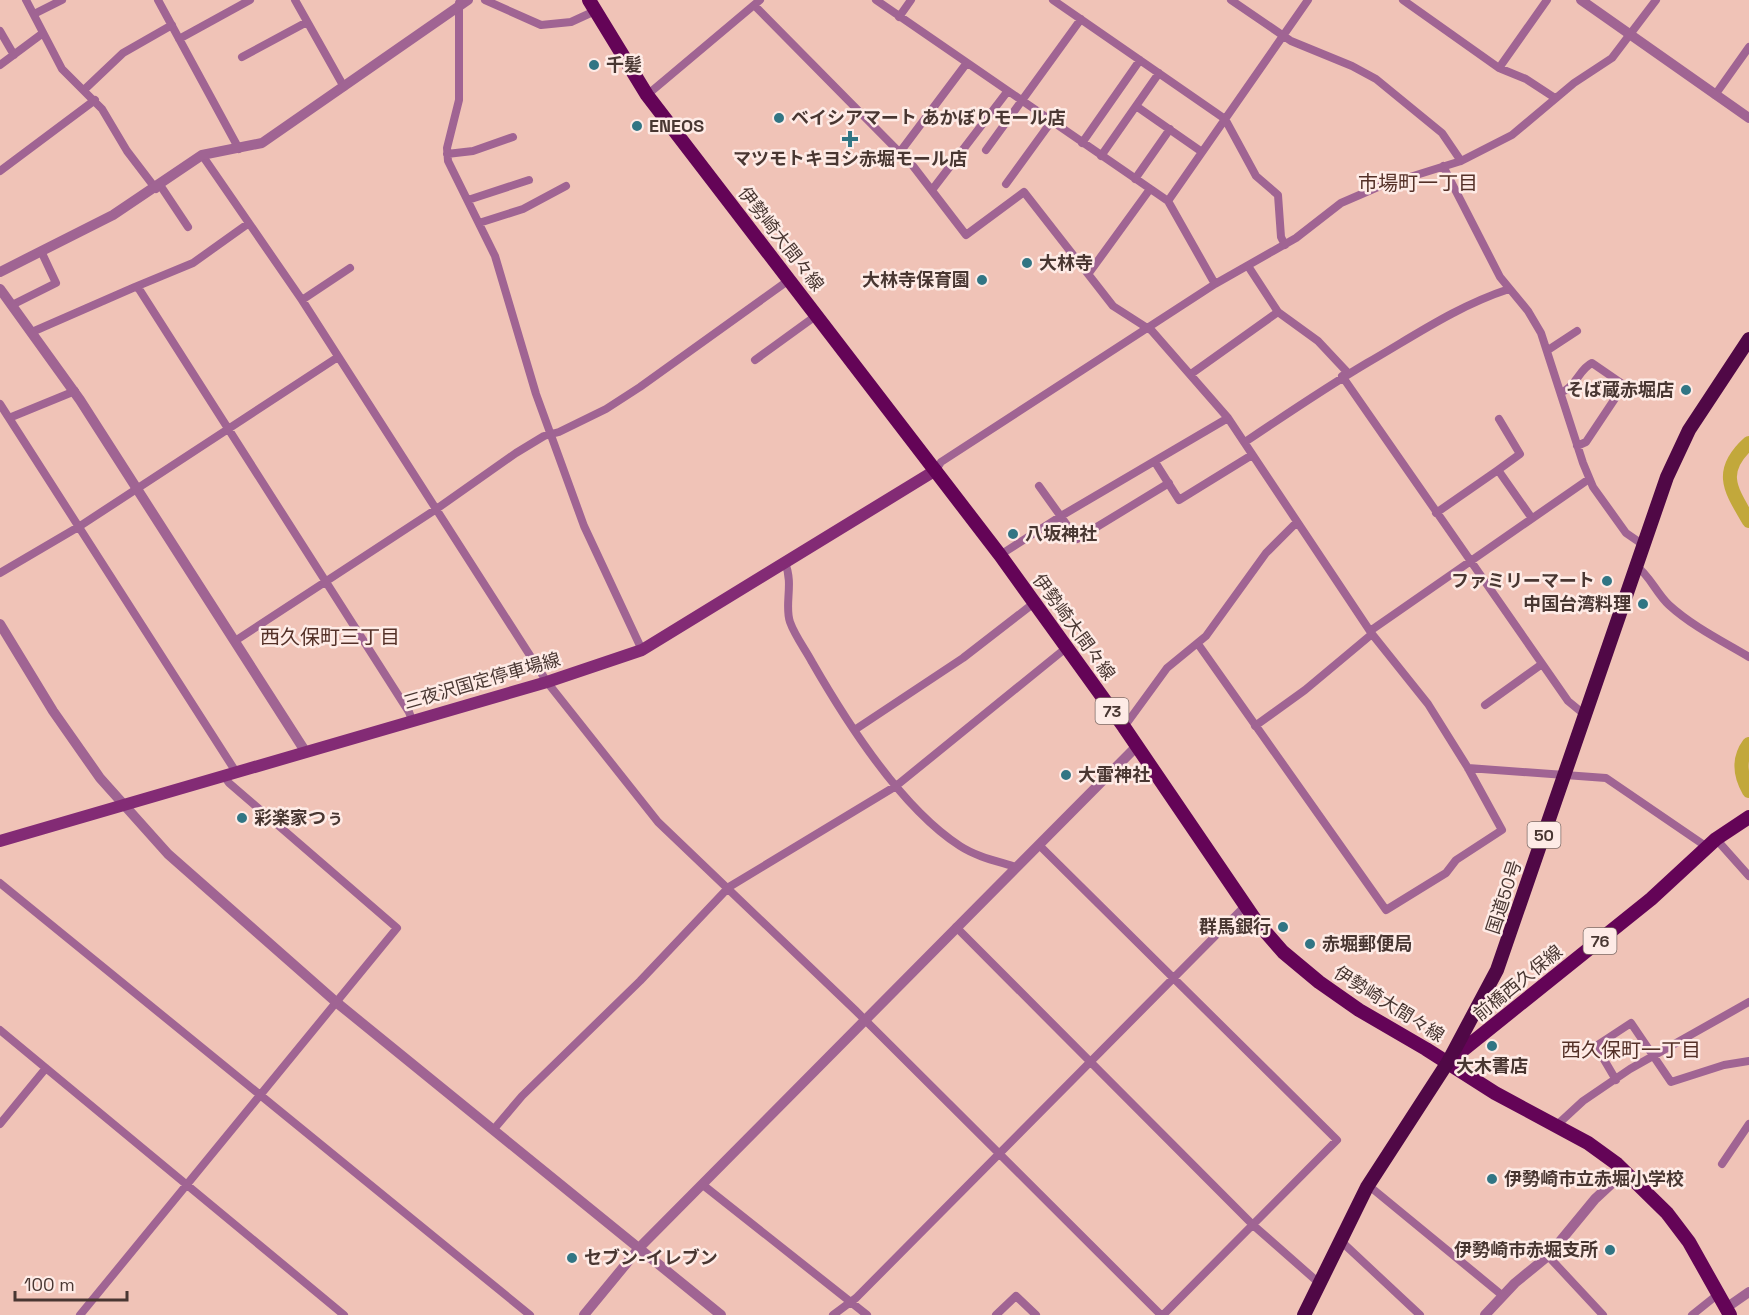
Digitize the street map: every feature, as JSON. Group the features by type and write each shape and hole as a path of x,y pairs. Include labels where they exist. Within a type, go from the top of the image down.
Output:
{"highway":[{"name":"国道50号","path":"1304,1315 1372,1177 1448,1062 1497,970 1666,477 1689,430 1749,339"}],"main road":[{"name":"伊勢崎大間々線","path":"592,5 647,95 1000,555 1124,727 1245,906 1283,952 1319,982 1359,1010 1448,1062 1495,1093 1588,1143 1624,1172 1672,1220 1689,1242 1728,1312"},
{"name":"三夜沢国定停車場線","path":"0,841 547,682 642,650 936,470"},
{"name":"前橋西久保線","path":"1448,1062 1651,899 1711,843 1749,817"}],"street":[{"path":"26,0 63,69 95,100 127,151 188,227"},
{"path":"34,14 62,0"},
{"path":"159,0 239,149"},
{"path":"179,39 250,0"},
{"path":"295,0 344,87"},
{"path":"485,0 541,25 571,22 592,5"},
{"path":"876,0 1021,102 1168,201 1215,284"},
{"path":"899,17 911,0"},
{"path":"1231,0 1282,36 1352,66 1376,80 1442,133 1461,161"},
{"path":"1168,201 1308,0"},
{"path":"1402,0 1499,68 1526,79 1555,98"},
{"path":"1499,68 1547,0"},
{"path":"1581,0 1749,118"},
{"path":"936,470 937,466 950,456 1215,284 1285,244 1352,196 1461,161 1512,135 1555,98 1612,58 1656,0"},
{"path":"1058,1 1225,119 1256,176 1278,195 1281,237 1285,244"},
{"path":"0,272 113,215 158,187 202,155 262,143 462,2"},
{"path":"462,2 459,100 447,154 495,256 520,346 594,550 642,650"},
{"path":"647,95 758,3 900,152 966,235 1024,192 1113,306 1148,328 1228,418 1371,632 1419,691 1468,768 1502,830 1456,860 1446,873 1386,910 1198,644"},
{"path":"987,150 1081,19"},
{"path":"242,57 307,22"},
{"path":"85,89 123,53 172,25"},
{"path":"0,31 14,55"},
{"path":"0,65 43,33"},
{"path":"1715,95 1749,47"},
{"path":"1082,143 1140,60"},
{"path":"900,152 966,64"},
{"path":"1101,156 1159,73"},
{"path":"932,190 1007,92"},
{"path":"0,171 95,100"},
{"path":"1136,106 1202,152"},
{"path":"1006,184 1051,122"},
{"path":"1135,179 1170,129"},
{"path":"447,154 472,151 513,136"},
{"path":"202,155 302,300 547,682 658,822 729,887 1162,1315 1337,1140 1039,845"},
{"path":"1443,166 1500,277 1534,319 1548,350 1589,479 1603,503 1626,533 1635,542 1642,544"},
{"path":"468,200 530,180"},
{"path":"479,223 524,209 566,186"},
{"path":"1089,273 1150,189"},
{"path":"32,332 193,263 249,223"},
{"path":"12,305 56,283 41,251"},
{"path":"1248,266 1278,312 1318,341 1345,375 1436,513 1568,701 1585,715"},
{"path":"302,300 350,268"},
{"path":"235,641 435,510 516,453 614,404 666,370 688,350 789,280"},
{"path":"135,287 139,289 326,581 412,720"},
{"path":"0,289 75,391 305,752"},
{"path":"1245,442 1345,375 1453,313 1509,290"},
{"path":"1191,374 1278,312"},
{"path":"755,360 817,315"},
{"path":"1548,350 1577,331"},
{"path":"0,573 80,526 338,357"},
{"path":"1562,392 1569,389 1587,365 1592,363 1624,386 1586,442 1577,446"},
{"path":"9,418 75,391"},
{"path":"0,404 80,526 230,774 229,783 397,928 80,1315"},
{"path":"1000,555 1061,516 1228,418"},
{"path":"1436,513 1520,454 1499,419"},
{"path":"1155,462 1179,500 1252,455"},
{"path":"1498,470 1530,517"},
{"path":"1255,726 1305,690 1371,632 1530,517 1589,479"},
{"path":"1039,486 1077,539 1169,483"},
{"path":"1124,727 1167,668 1198,644 1218,622 1266,553 1297,522"},
{"path":"785,563 788,572 790,622 832,695 896,786 909,803 959,845 975,854 1016,867"},
{"path":"1635,565 1642,570 1652,587 1671,607 1695,625 1749,657"},
{"path":"856,729 963,657 1034,603"},
{"path":"0,624 53,711 100,778 168,854 205,889 336,1002 721,1315"},
{"path":"494,1129 522,1096 640,981 729,887 896,786 1066,648"},
{"path":"1485,705 1542,664"},
{"path":"584,1315 640,1247 1136,747"},
{"path":"1468,768 1564,774 1612,781 1638,802 1711,843 1749,876"},
{"path":"0,883 530,1315"},
{"path":"833,1315 852,1302 1245,906"},
{"path":"956,927 1253,1225 1319,1284"},
{"path":"1557,1125 1583,1101 1654,1055 1749,1002"},
{"path":"1616,1080 1596,1046 1631,1023 1671,1082 1724,1065 1749,1061"},
{"path":"0,1030 344,1315"},
{"path":"0,1124 46,1068"},
{"path":"1722,1164 1749,1124"},
{"path":"1485,1315 1548,1256 1595,1200 1624,1172"},
{"path":"702,1185 867,1315"},
{"path":"1374,1190 1503,1296"},
{"path":"1343,1243 1420,1315"},
{"path":"1548,1256 1603,1315"},
{"path":"1728,1312 1749,1292"},
{"path":"1692,1315 1718,1295"},
{"path":"996,1315 1016,1296 1036,1315"}],"waterway":[{"path":"1749,443 1739,453 1730,472 1733,490 1749,521"},
{"path":"1749,744 1742,761 1744,779 1749,791"}],"place":[{"name":"千髪","path":"594,65"},
{"name":"ベイシアマート あかぼりモール店","path":"779,118"},
{"name":"ENEOS","path":"637,126"},
{"name":"マツモトキヨシ赤堀モール店","path":"850,139"},
{"name":"大林寺","path":"1027,263"},
{"name":"大林寺保育園","path":"982,280"},
{"name":"そば蔵赤堀店","path":"1686,390"},
{"name":"八坂神社","path":"1013,534"},
{"name":"ファミリーマート","path":"1607,581"},
{"name":"中国台湾料理","path":"1643,604"},
{"name":"大雷神社","path":"1066,775"},
{"name":"彩楽家つぅ","path":"242,818"},
{"name":"群馬銀行","path":"1283,927"},
{"name":"赤堀郵便局","path":"1310,944"},
{"name":"大木書店","path":"1492,1046"},
{"name":"伊勢崎市立赤堀小学校","path":"1492,1179"},
{"name":"伊勢崎市赤堀支所","path":"1610,1250"},
{"name":"セブン-イレブン","path":"572,1258"}],"district":[{"name":"市場町一丁目","path":"1418,183"},
{"name":"西久保町三丁目","path":"330,637"},
{"name":"西久保町一丁目","path":"1631,1050"}]}
